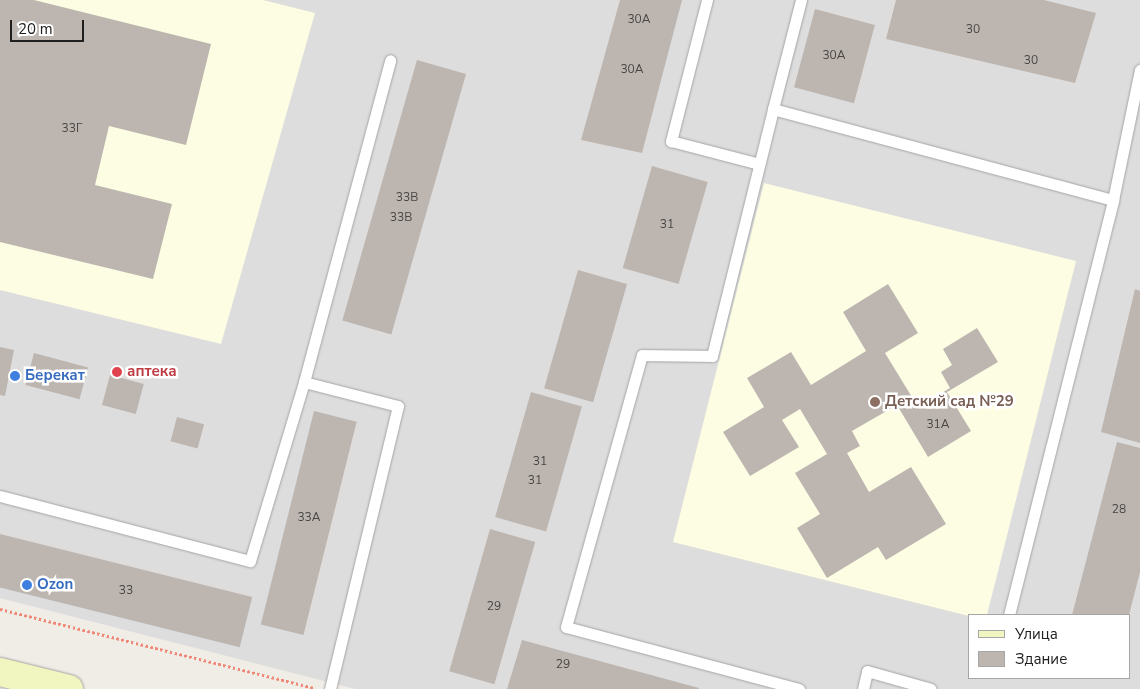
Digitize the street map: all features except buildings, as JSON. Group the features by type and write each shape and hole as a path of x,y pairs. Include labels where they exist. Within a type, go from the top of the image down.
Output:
{"street":[{"path":"0,672 69,689"}],"lane":[{"path":"707,0 671,141 760,164"},
{"path":"799,689 566,627 642,355 712,356 802,0"},
{"path":"0,496 250,561 304,382 390,60"},
{"path":"1009,614 1113,200 1140,70"},
{"path":"773,109 1113,200"},
{"path":"304,382 398,406 330,689"},
{"path":"864,689 868,671 931,689"}],"path":[{"path":"0,609 317,689"}],"shaded area":[{"path":"0,0 1140,0 1140,689 355,689 0,598"},
{"path":"0,0 263,0 315,13 221,344 0,290"},
{"name":"Детский сад №29","path":"764,183 1076,261 987,614 968,614 968,616 673,542"}],"place":[{"name":"аптека","path":"117,372"},
{"name":"Берекат","path":"15,376"},
{"name":"Детский сад №29","path":"875,402"},
{"name":"Ozon","path":"27,585"}]}
